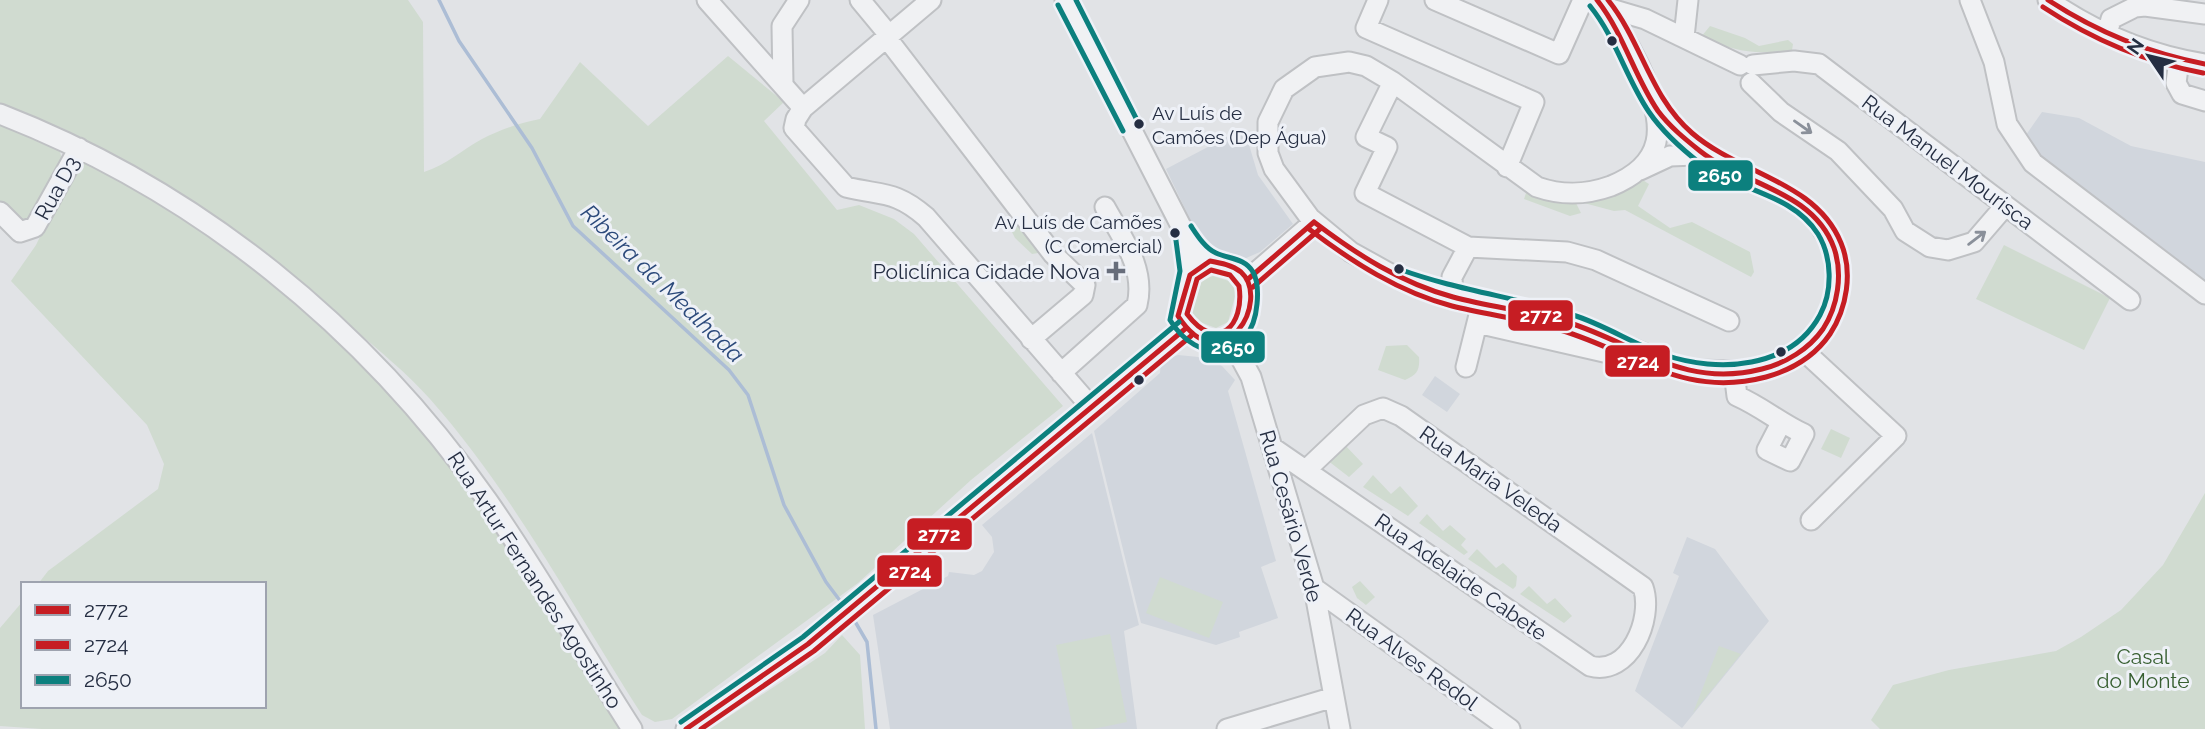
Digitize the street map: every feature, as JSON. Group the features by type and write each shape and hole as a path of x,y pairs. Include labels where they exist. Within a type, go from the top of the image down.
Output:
{"street":[{"path":"707,0 803,108"},
{"path":"783,84 782,26 799,0"},
{"path":"860,0 1053,254 1085,285 1083,295 1031,339"},
{"path":"931,0 803,108 794,128 846,187 887,192 911,204 926,217 1092,408"},
{"path":"1065,0 1183,230 1210,261 1239,271 1247,280 1248,303 1240,332 1231,340 1210,341 1185,329 1178,316 1189,271 1183,230"},
{"path":"1378,0 1366,28 1534,102 1507,167"},
{"path":"1435,0 1559,54 1583,0"},
{"path":"1684,37 1688,0"},
{"path":"1970,0 1994,62 2007,124 2033,163 2205,294"},
{"path":"2048,0 2107,35 2179,60 2205,64"},
{"path":"1600,4 1629,45 1653,103 1656,143 1640,170"},
{"path":"1600,4 1645,19 1684,37 1745,72 1782,112 1838,151 1893,209 1905,231 1930,247 1948,250 1974,242 2005,206"},
{"path":"2107,35 2111,19 2135,7 2205,14"},
{"path":"2179,60 2176,83 2182,94 2205,101"},
{"name":"Rua Manuel Mourisca","path":"1745,72 1794,61 1819,64 2130,300"},
{"path":"1333,62 1366,66 1393,82 1537,187 1568,194 1595,192 1670,156 1695,155 1711,159 1793,199 1825,228 1834,248 1837,294 1829,320 1804,351 1784,363 1734,372 1699,372 1671,367 1568,322 1453,297 1385,271 1351,252 1314,222 1283,184 1268,153 1268,122 1284,89 1297,77 1315,67 1333,62"},
{"path":"1393,82 1366,137 1387,147 1364,193 1468,247 1567,252 1596,260 1730,321"},
{"path":"1653,103 1683,136 1711,159"},
{"name":"Rua Artur Fernandes Agostinho","path":"0,114 79,148 192,212 268,266 320,310 398,387 488,501 632,729"},
{"name":"Rua D3","path":"0,212 20,232 35,227 79,148"},
{"path":"1061,373 1136,305 1139,298 1136,263 1105,207"},
{"path":"1247,280 1314,222"},
{"path":"1453,297 1452,277 1468,247"},
{"path":"1189,271 1198,264 1210,261"},
{"path":"1466,367 1482,303"},
{"path":"1477,323 1604,352 1614,341"},
{"path":"686,729 808,644 1185,329"},
{"name":"Rua Cesário Verde","path":"1231,340 1251,377 1314,588 1341,728"},
{"path":"1804,351 1896,436 1811,520"},
{"path":"1734,372 1737,396 1767,410 1781,423"},
{"name":"Rua Maria Veleda","path":"1306,470 1364,415 1383,408 1401,416 1630,575 1643,587 1647,599 1639,628"},
{"name":"Rua Adelaide Cabete","path":"1273,448 1590,666 1600,669 1613,667 1623,660 1631,651 1639,628"},
{"name":"Rua Alves Redol","path":"1314,588 1510,729"},
{"path":"1235,728 1334,697"}],"shaded area":[{"path":"2042,112 2079,118 2131,146 2205,162 2205,281 2122,223 2021,142"},
{"path":"1244,128 1258,175 1293,224 1260,252 1237,262 1211,249 1198,236 1166,169"},
{"path":"1178,355 1209,358 1222,366 1235,380 1228,391 1276,561 1261,567 1278,618 1239,632 1240,637 1216,645 1141,623 1094,431 1160,373 1161,361"},
{"path":"1435,376 1460,394 1447,412 1422,395"},
{"path":"1092,433 1139,625 1124,631 1137,729 890,729 873,615 948,576 949,572 974,575 982,571 994,552 992,537 982,525"},
{"path":"1687,537 1715,549 1769,621 1682,728 1635,691 1679,576 1673,573"}],"green space":[{"path":"0,0 408,0 423,22 424,172 489,135 540,119 580,62 648,126 728,56 784,102 764,121 837,210 859,205 894,219 914,234 1063,406 971,480 858,583 672,719 655,722 642,715 516,513 430,399 402,371 284,270 176,193 60,127 50,145 59,149 62,159 29,219 19,221 0,207"},
{"path":"1710,26 1745,38 1759,46 1788,40 1793,44 1792,50 1756,52 1725,46 1701,37"},
{"path":"83,164 91,164 178,216 220,244 299,305 372,373 445,457 480,506 594,682 620,729 42,729 0,726 0,628 21,603 21,708 266,708 266,582 40,582 48,571 158,489 164,464 147,425 11,281 36,245 71,173"},
{"path":"1641,179 1649,184 1638,206 1670,228 1692,222 1750,252 1754,272 1751,277 1625,210 1614,211 1584,203 1603,199"},
{"path":"1526,193 1576,203 1581,213 1570,216 1524,199"},
{"path":"1013,217 1040,251 1038,253 1032,254 1015,238 1006,220"},
{"path":"2004,245 2110,298 2084,350 1976,299"},
{"path":"1213,276 1232,282 1236,293 1228,322 1216,328 1197,321 1192,312 1202,280"},
{"path":"1407,345 1419,357 1415,374 1405,380 1378,370 1386,346"},
{"path":"1831,429 1850,438 1841,458 1821,449"},
{"path":"1344,444 1363,464 1349,477 1327,460"},
{"path":"1373,475 1391,494 1400,486 1418,506 1408,516 1363,487"},
{"name":"Casal do Monte","path":"2205,493 2205,729 1880,729 1871,720 1893,685 1949,670 2056,651 2121,610 2163,565"},
{"path":"1427,514 1443,531 1450,525 1466,539 1461,545 1468,552 1464,555 1419,523"},
{"path":"1477,549 1496,568 1503,563 1517,576 1513,589 1468,559"},
{"path":"1160,577 1223,602 1209,638 1146,613"},
{"path":"1360,581 1375,597 1366,605 1357,598 1352,587"},
{"path":"1529,586 1547,604 1555,598 1572,616 1564,623 1520,594"},
{"path":"1110,634 1127,722 1093,729 1073,729 1056,645"},
{"path":"842,635 860,655 865,729 710,729 825,653"},
{"path":"1719,646 1741,654 1693,713"}],"waterway":[{"name":"Ribeira da Mealhada","path":"439,0 459,41 532,148 573,226 729,370 748,395 784,505 826,582 841,602"},
{"name":"Ribeira da Mealhada","path":"853,618 867,642 876,729"}],"transit line":[{"name":"2650","path":"1076,0 1139,124"},
{"name":"2772","path":"1314,222 1363,256 1415,284 1453,297 1567,322 1684,369 1734,374 1780,363 1804,349 1823,329 1838,290 1837,258 1824,229 1810,213 1794,201 1717,163 1673,128 1650,98 1615,27 1597,0"},
{"name":"2724","path":"1309,229 1359,264 1413,293 1452,306 1560,330 1684,378 1736,382 1766,377 1793,366 1810,355 1830,334 1841,313 1847,278 1841,243 1829,222 1814,205 1775,180 1711,147 1678,119 1666,103 1630,33 1608,0"},
{"name":"2772","path":"2048,0 2123,40 2163,54 2205,64"},
{"name":"2650","path":"1058,5 1123,131"},
{"name":"2650","path":"1399,269 1442,283 1573,315 1653,351 1686,361 1708,364 1752,362 1791,347 1807,333 1820,315 1829,285 1826,253 1818,234 1807,220 1794,210 1716,173 1673,140 1649,112 1607,31 1590,6"},
{"name":"2724","path":"2043,7 2081,30 2120,48 2161,63 2203,73"},
{"name":"2772","path":"1247,280 1314,222"},
{"name":"2650","path":"1175,233 1180,271 1170,320 1181,335 1194,345 1222,351 1234,346 1245,337 1253,323 1258,296 1255,276 1246,264 1208,248 1191,226"},
{"name":"2724","path":"1253,287 1320,229"},
{"name":"2772","path":"1210,261 1241,272 1249,285 1251,300 1247,316 1238,330 1226,340 1211,342 1195,335 1178,316 1190,275 1210,261"},
{"name":"2724","path":"1211,270 1230,275 1239,286 1238,313 1233,323 1218,333 1198,326 1187,314 1197,279 1211,270"},
{"name":"2650","path":"681,722 803,637 1179,322"},
{"name":"2772","path":"686,729 808,644 1185,329"},
{"name":"2724","path":"701,729 814,651 1191,336"}],"place":[{"name":"Av Luís de Camões (Dep Água)","path":"1139,124"},
{"name":"Av Luís de Camões (C Comercial)","path":"1175,233"},
{"name":"Policlínica Cidade Nova","path":"1116,271"}]}
